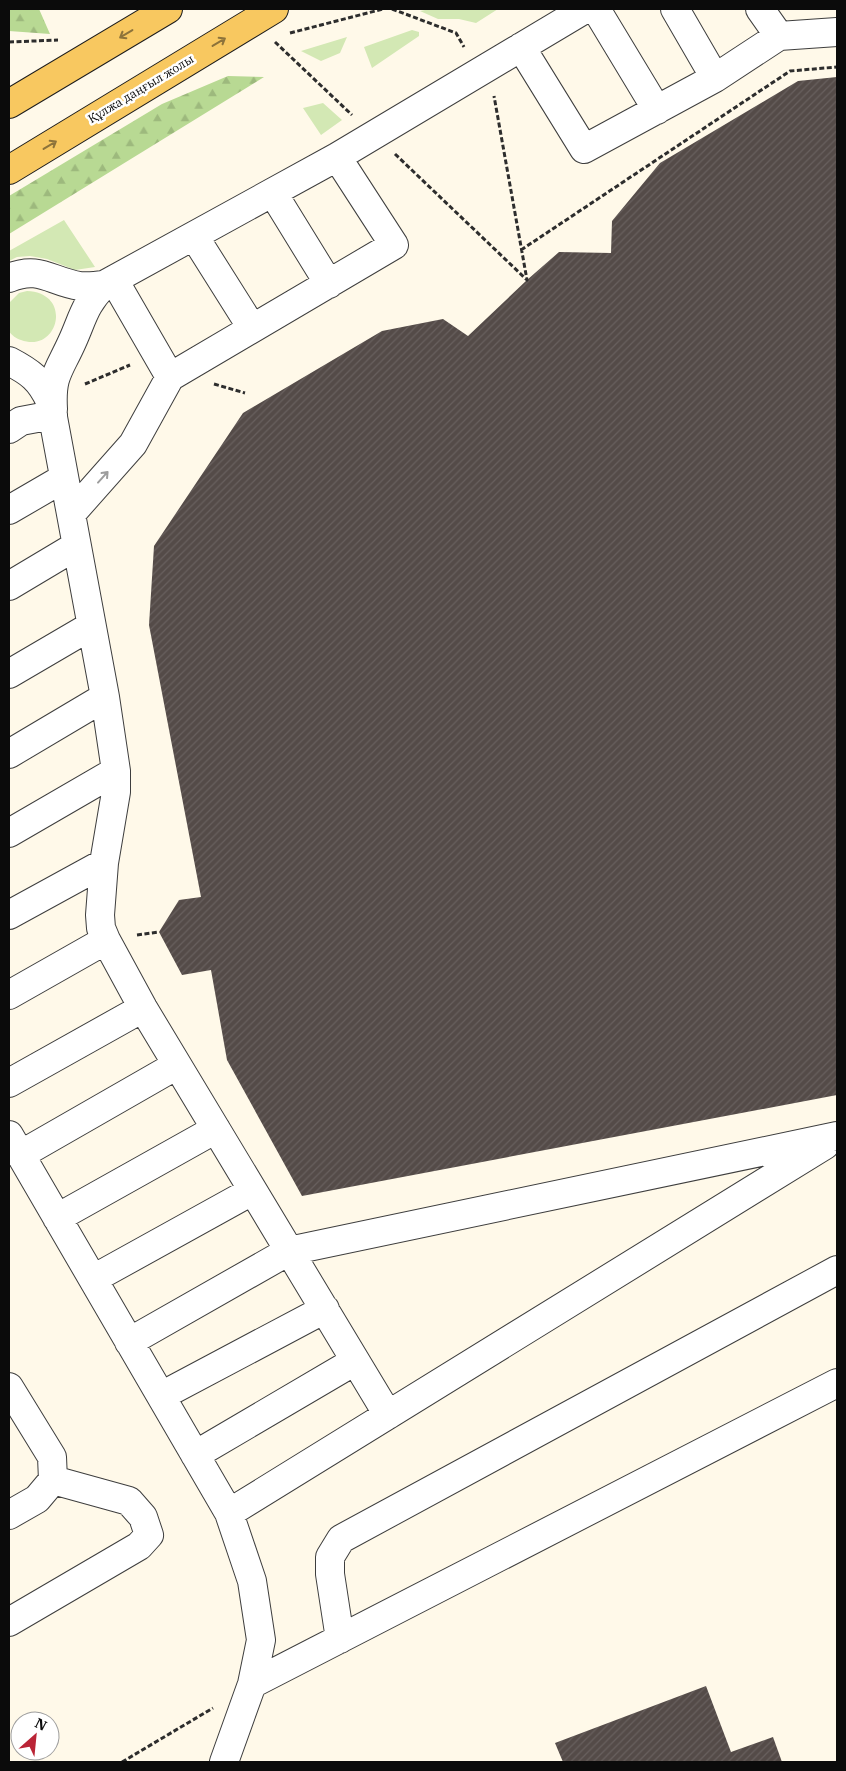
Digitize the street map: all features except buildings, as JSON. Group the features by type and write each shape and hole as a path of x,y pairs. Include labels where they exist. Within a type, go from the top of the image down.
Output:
{"main road":[{"path":"9,104 168,9"},
{"name":"Құлжа даңғыл жолы","path":"9,170 271,19"}],"lane":[{"path":"53,415 52,391 58,370 89,302 109,282 337,157 585,9"},
{"path":"596,9 657,110"},
{"path":"675,9 715,78"},
{"path":"760,9 779,36"},
{"path":"521,47 584,149 715,78 779,36 837,32"},
{"path":"71,514 133,444 170,377 394,245 337,157"},
{"path":"273,192 329,284"},
{"path":"194,236 252,328"},
{"path":"9,278 20,273 35,272 80,286 109,282"},
{"path":"11,362 32,367 48,363 62,355 74,335 77,311 72,296 62,284 49,276"},
{"path":"109,282 170,377"},
{"path":"11,362 26,370 40,382 50,401 105,697 116,771 116,792 104,863 100,915 101,928 143,1008 388,1415"},
{"path":"9,429 21,421 53,415"},
{"path":"9,510 64,478"},
{"path":"9,586 76,546"},
{"path":"9,674 91,626"},
{"path":"9,754 105,697"},
{"path":"9,833 116,771"},
{"path":"9,915 104,863"},
{"path":"9,995 106,940"},
{"path":"9,1083 143,1008"},
{"path":"177,1065 15,1145 229,1513 252,1581 262,1640 252,1684 224,1762"},
{"path":"57,1218 216,1129"},
{"path":"129,1342 289,1251 837,1137"},
{"path":"229,1513 837,1137"},
{"path":"93,1279 252,1191"},
{"path":"340,1639 330,1574 330,1556 341,1539 837,1270"},
{"path":"161,1396 325,1309"},
{"path":"195,1455 355,1361"},
{"path":"252,1684 837,1383"},
{"path":"9,1387 52,1458 53,1480 37,1499 9,1515"},
{"path":"9,1622 139,1546 149,1534 144,1517 129,1501 53,1480"}],"path":[{"path":"392,9 456,33 465,48"},
{"path":"271,19 353,115"},
{"path":"521,250 790,71 837,68"},
{"path":"392,152 527,280 493,92"},
{"path":"79,386 133,363"},
{"path":"208,382 245,394"},
{"path":"122,1762 252,1684"}],"green space":[{"path":"9,9 39,9 50,34 9,31"},
{"path":"430,9 498,9 476,23 459,19 438,19 420,11"},
{"path":"412,30 419,32 419,36 372,68 364,47"},
{"path":"347,37 340,53 321,61 301,51"},
{"path":"228,76 264,77 9,234 9,196 162,104"},
{"path":"323,103 342,120 321,135 303,108"},
{"path":"64,220 95,267 75,270 47,259 30,256 17,257 9,261 9,251"},
{"path":"27,291 42,294 51,301 56,311 56,322 52,331 44,339 34,342 18,339 11,334 8,328 9,303 19,293"}]}
